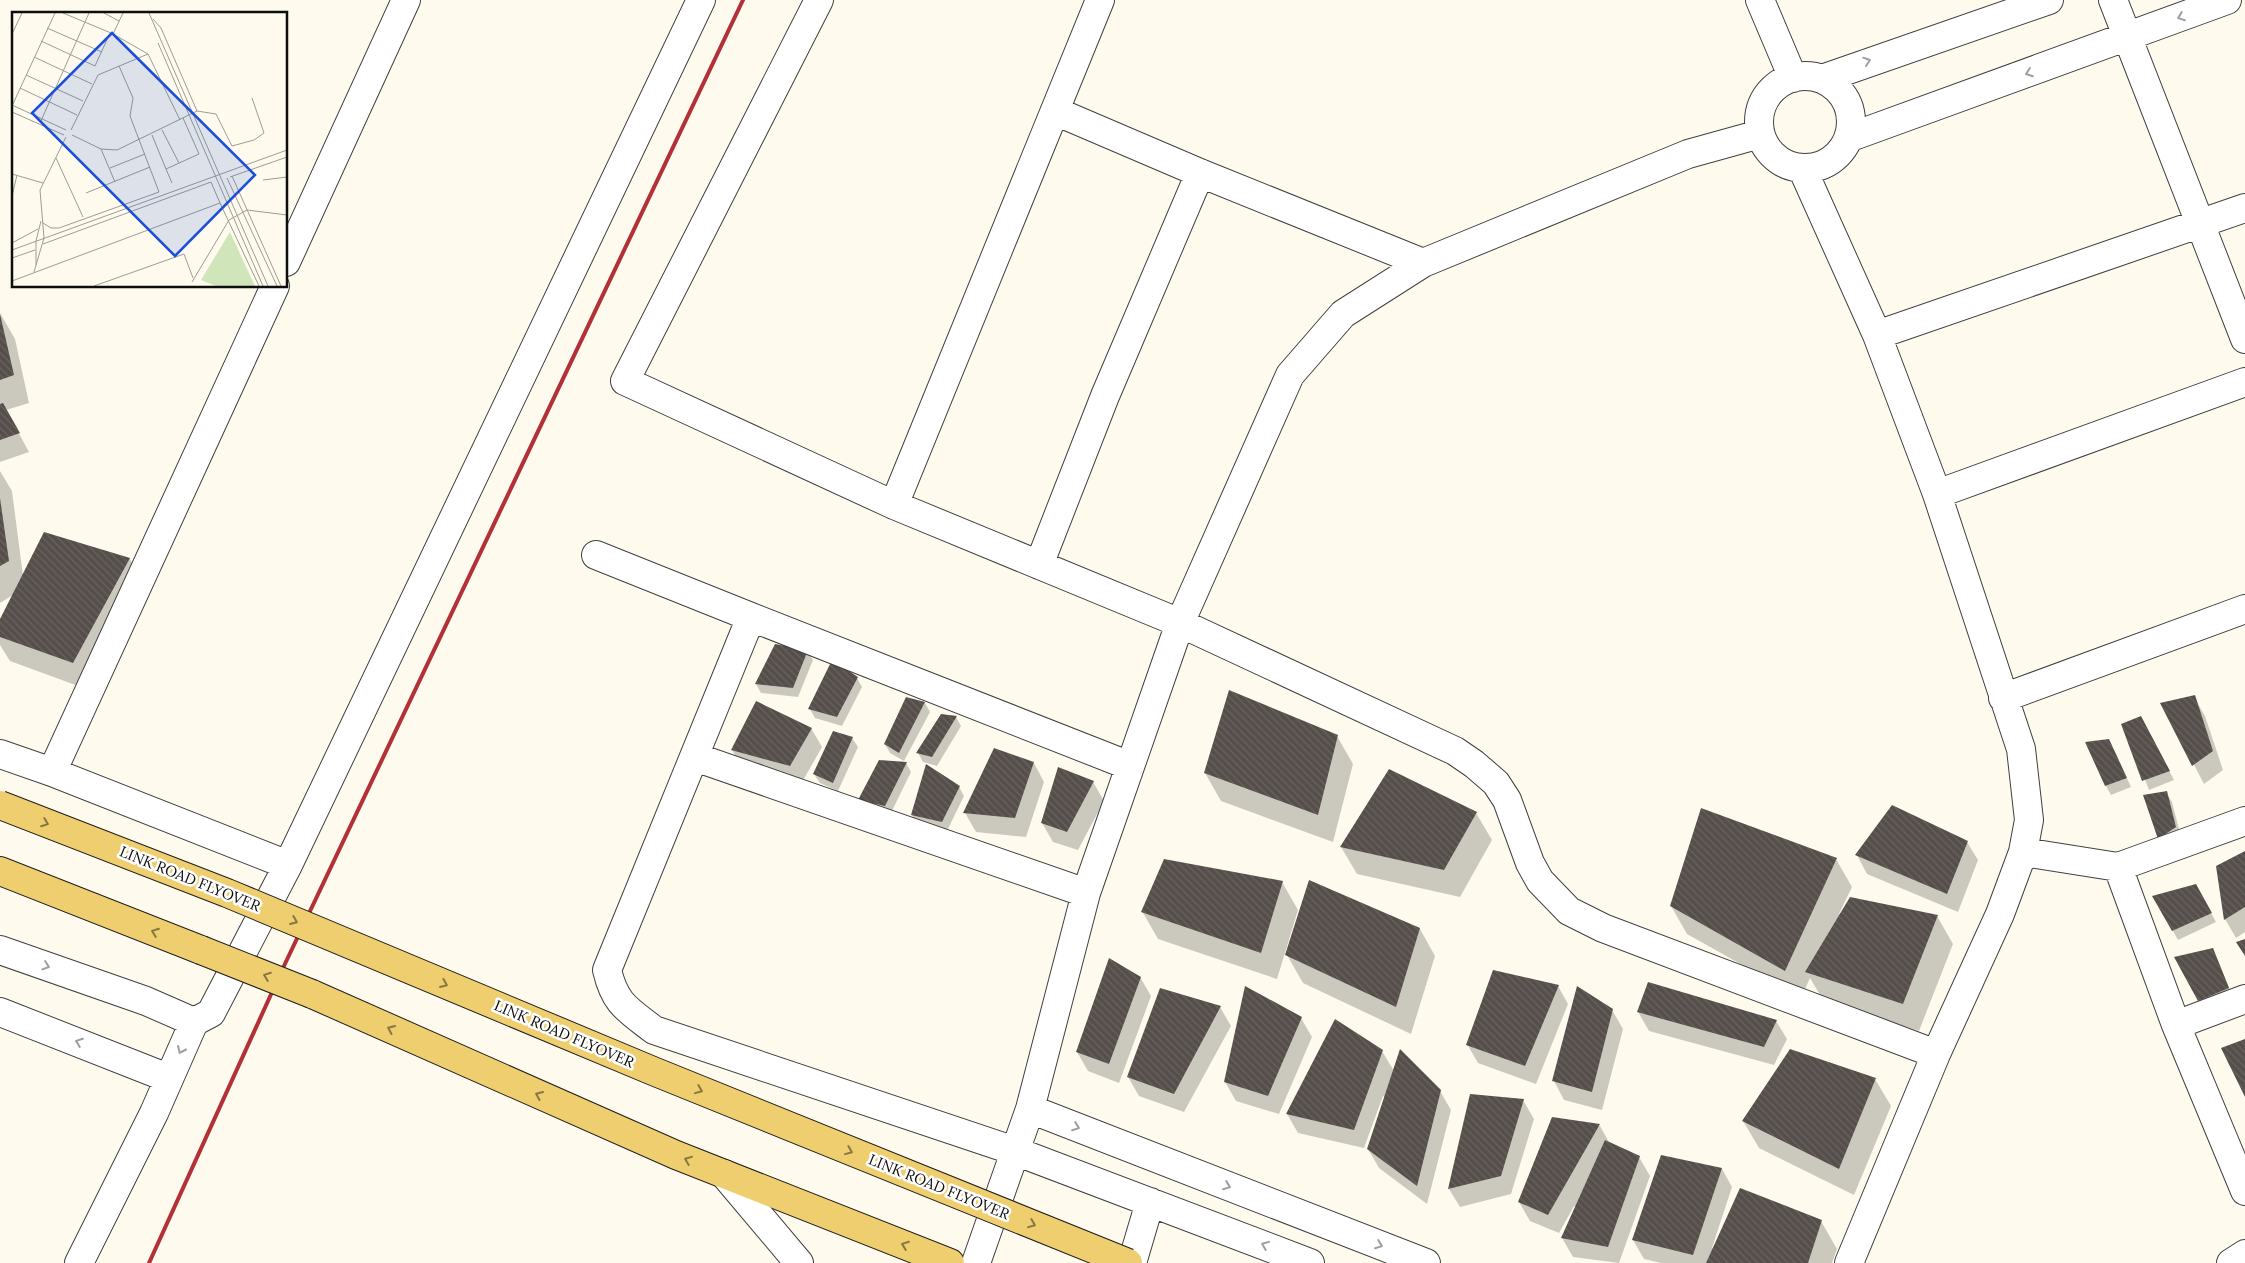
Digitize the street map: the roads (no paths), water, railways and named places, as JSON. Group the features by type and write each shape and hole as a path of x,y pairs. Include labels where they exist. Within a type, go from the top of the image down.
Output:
{"main road":[{"name":"LINK ROAD FLYOVER","path":"0,805 227,893 645,1068 1128,1263"},
{"path":"0,871 312,994 667,1151 950,1263"}],"street":[{"path":"288,258 406,0"},
{"path":"79,1263 154,1113 194,1022 211,1013 288,865 701,0"},
{"path":"819,0 626,382 894,505 1180,623 1454,752 1474,764 1496,783 1507,800 1530,863 1540,880 1569,911 1603,928 1936,1054"},
{"path":"894,505 1100,0"},
{"path":"1760,0 1793,78"},
{"path":"1822,79 2050,0"},
{"path":"2113,0 2245,339"},
{"path":"1848,138 2128,38 2227,0"},
{"path":"1807,76 1822,79 1834,86 1844,96 1849,110 1851,124 1848,138 1841,151 1830,161 1817,166 1802,168 1788,165 1776,158 1766,147 1760,134 1759,120 1762,106 1769,93 1780,83 1793,78 1807,76"},
{"path":"1055,111 1200,174 1423,263"},
{"path":"976,1263 1030,1109 1086,893 1180,623 1290,375 1344,314 1423,263 1688,154 1760,134"},
{"path":"1802,168 1877,335 1937,494 2021,749 2029,820 2023,852 2000,914 1936,1054 1850,1263"},
{"path":"1039,565 1105,396 1200,174"},
{"path":"1877,335 2245,208"},
{"path":"52,772 274,288"},
{"path":"1937,494 2245,382"},
{"path":"596,554 1130,766"},
{"path":"2003,698 2245,609"},
{"path":"751,617 607,970 612,991 626,1008 654,1030 1015,1151 1310,1263"},
{"path":"0,754 52,772 288,865"},
{"path":"695,757 1086,893"},
{"path":"2023,852 2118,867 2245,821"},
{"path":"2118,867 2176,1026 2245,1191"},
{"path":"0,950 146,1001 194,1022"},
{"path":"2176,1026 2245,998"},
{"path":"0,1012 168,1078"},
{"path":"1030,1109 1426,1263"},
{"path":"724,1174 799,1263"},
{"path":"1132,1263 1150,1202"},
{"path":"2231,1263 2245,1254"}],"railway":[{"path":"149,1263 283,968 743,0"}]}
